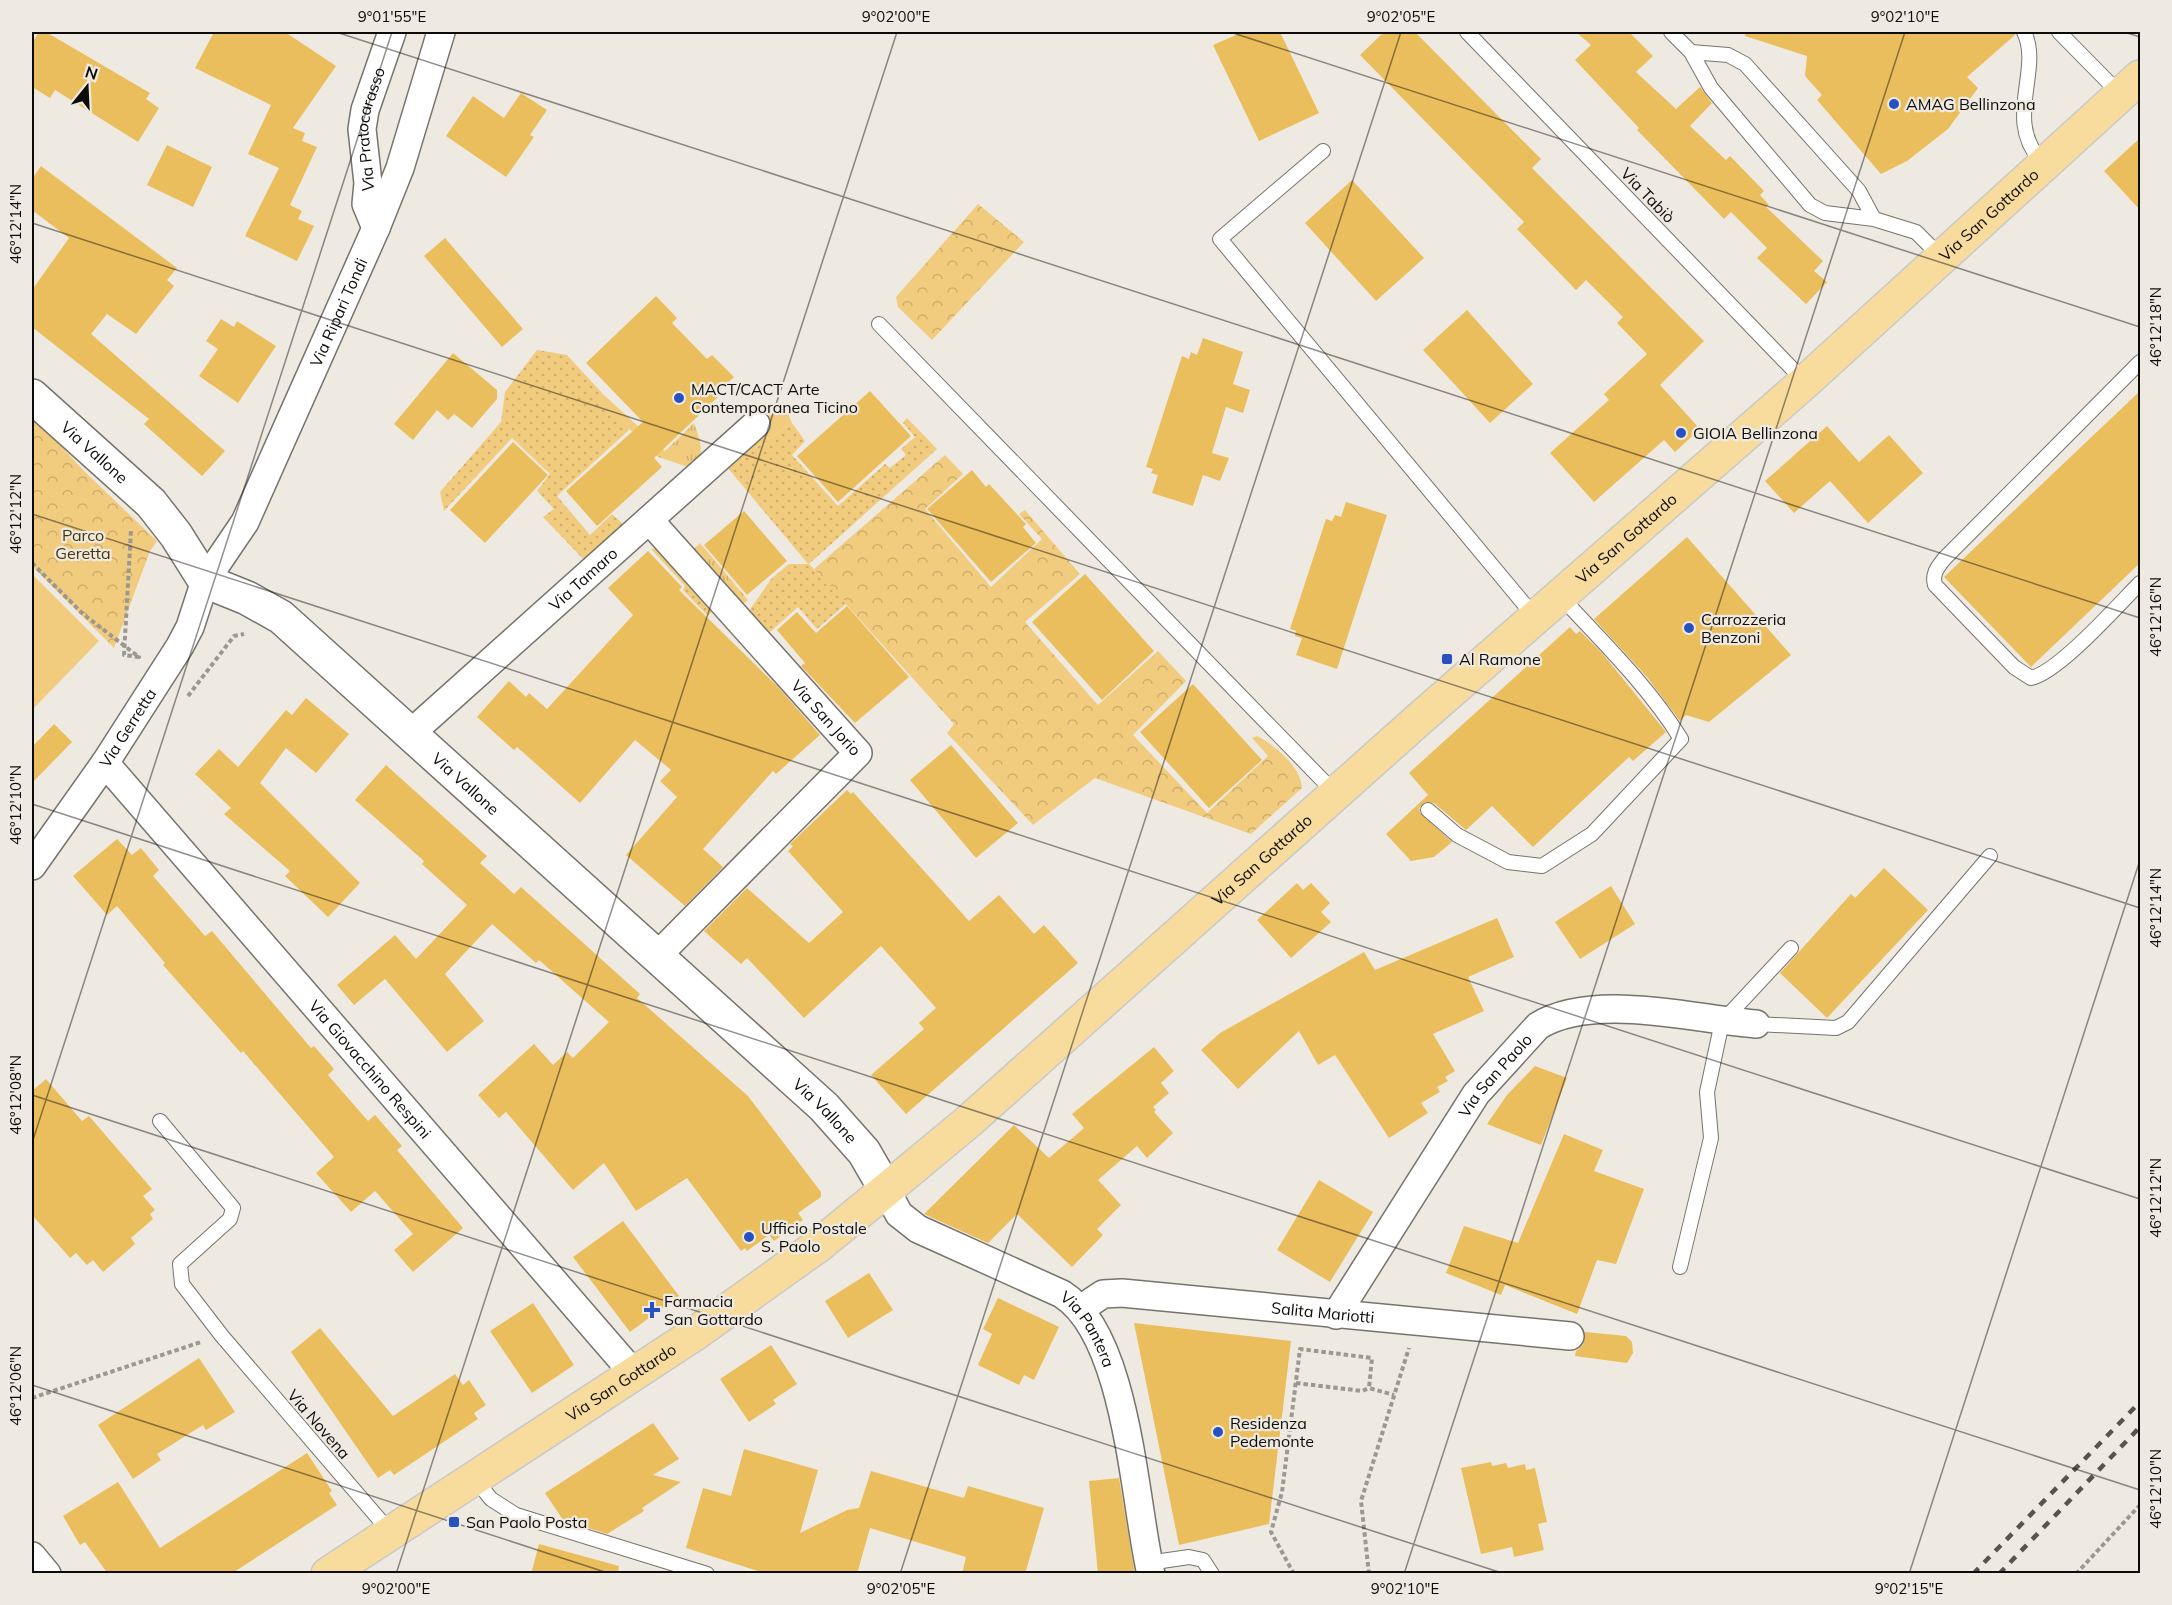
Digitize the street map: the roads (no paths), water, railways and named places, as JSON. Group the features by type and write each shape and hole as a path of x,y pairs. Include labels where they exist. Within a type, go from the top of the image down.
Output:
{"main road":[{"name":"Via San Gottardo","path":"328,1574 635,1374 819,1245 886,1190 969,1121 1535,618 1805,382 2130,85"}],"street":[{"name":"Via Pratocarasso","path":"376,228 366,204 368,183 362,129 371,92 393,32"},
{"name":"Via Ripari Tondi","path":"205,581 245,522 376,228 400,168 441,32"},
{"name":"Via Vallone","path":"32,396 151,503 176,535 205,581 247,598 281,617 824,1107 864,1152 886,1190"},
{"name":"Via Tamaro","path":"411,733 756,424"},
{"name":"Via San Jorio","path":"650,521 858,753 656,957"},
{"name":"Via Gerretta","path":"32,866 105,763 180,646 190,627 205,581"},
{"name":"Via Giovacchino Respini","path":"105,763 635,1374"},
{"name":"Via San Paolo","path":"1336,1315 1476,1094 1538,1026 1563,1013 1583,1009 1632,1010 1722,1022 1756,1024"},
{"name":"Via Pantera","path":"886,1190 899,1214 918,1229 1062,1294 1082,1308 1094,1328 1119,1402 1137,1480 1149,1568"},
{"name":"Salita Mariotti","path":"1082,1308 1103,1294 1122,1293 1570,1336"},
{"path":"32,1556 47,1574"}],"lane":[{"name":"Via Tabiò","path":"1467,32 1805,382"},
{"path":"1671,32 1691,52 1711,88 1810,205 1825,213 1874,219 1916,232 1942,258"},
{"path":"2024,32 2028,51 2024,118 2026,135 2034,154 2043,163"},
{"path":"2060,32 2130,85"},
{"path":"1691,52 1728,55 1745,64 1859,191 1874,219"},
{"path":"1323,151 1220,239 1535,618"},
{"path":"879,324 1336,794"},
{"path":"2140,362 1944,560 1936,569 1933,578 1935,585 2014,667 2031,678 2039,676 2069,653 2140,584"},
{"path":"1428,810 1457,835 1508,862 1542,866 1592,834 1681,739 1664,715 1560,596"},
{"path":"1756,1024 1836,1028 1848,1022 1990,856"},
{"path":"1680,1267 1711,1138 1707,1092 1722,1022 1791,948"},
{"name":"Via Novena","path":"160,1121 233,1208 230,1219 184,1258 179,1272 182,1284 222,1336 391,1533"},
{"path":"475,1479 491,1499 516,1515 707,1574"},
{"path":"1149,1568 1189,1557 1203,1560 1212,1574"}],"railway":[{"path":"1973,1574 2140,1402"},
{"path":"1999,1574 2140,1427"}],"place":[{"name":"AMAG Bellinzona","path":"1894,104"},
{"name":"MACT/CACT Arte Contemporanea Ticino","path":"679,398"},
{"name":"GIOIA Bellinzona","path":"1681,433"},
{"name":"Carrozzeria Benzoni","path":"1689,628"},
{"name":"Al Ramone","path":"1447,659"},
{"name":"Ufficio Postale S. Paolo","path":"749,1237"},
{"name":"Farmacia San Gottardo","path":"652,1310"},
{"name":"Residenza Pedemonte","path":"1218,1432"},
{"name":"San Paolo Posta","path":"454,1522"}],"park label":[{"name":"Parco Geretta","path":"83,544"}]}
